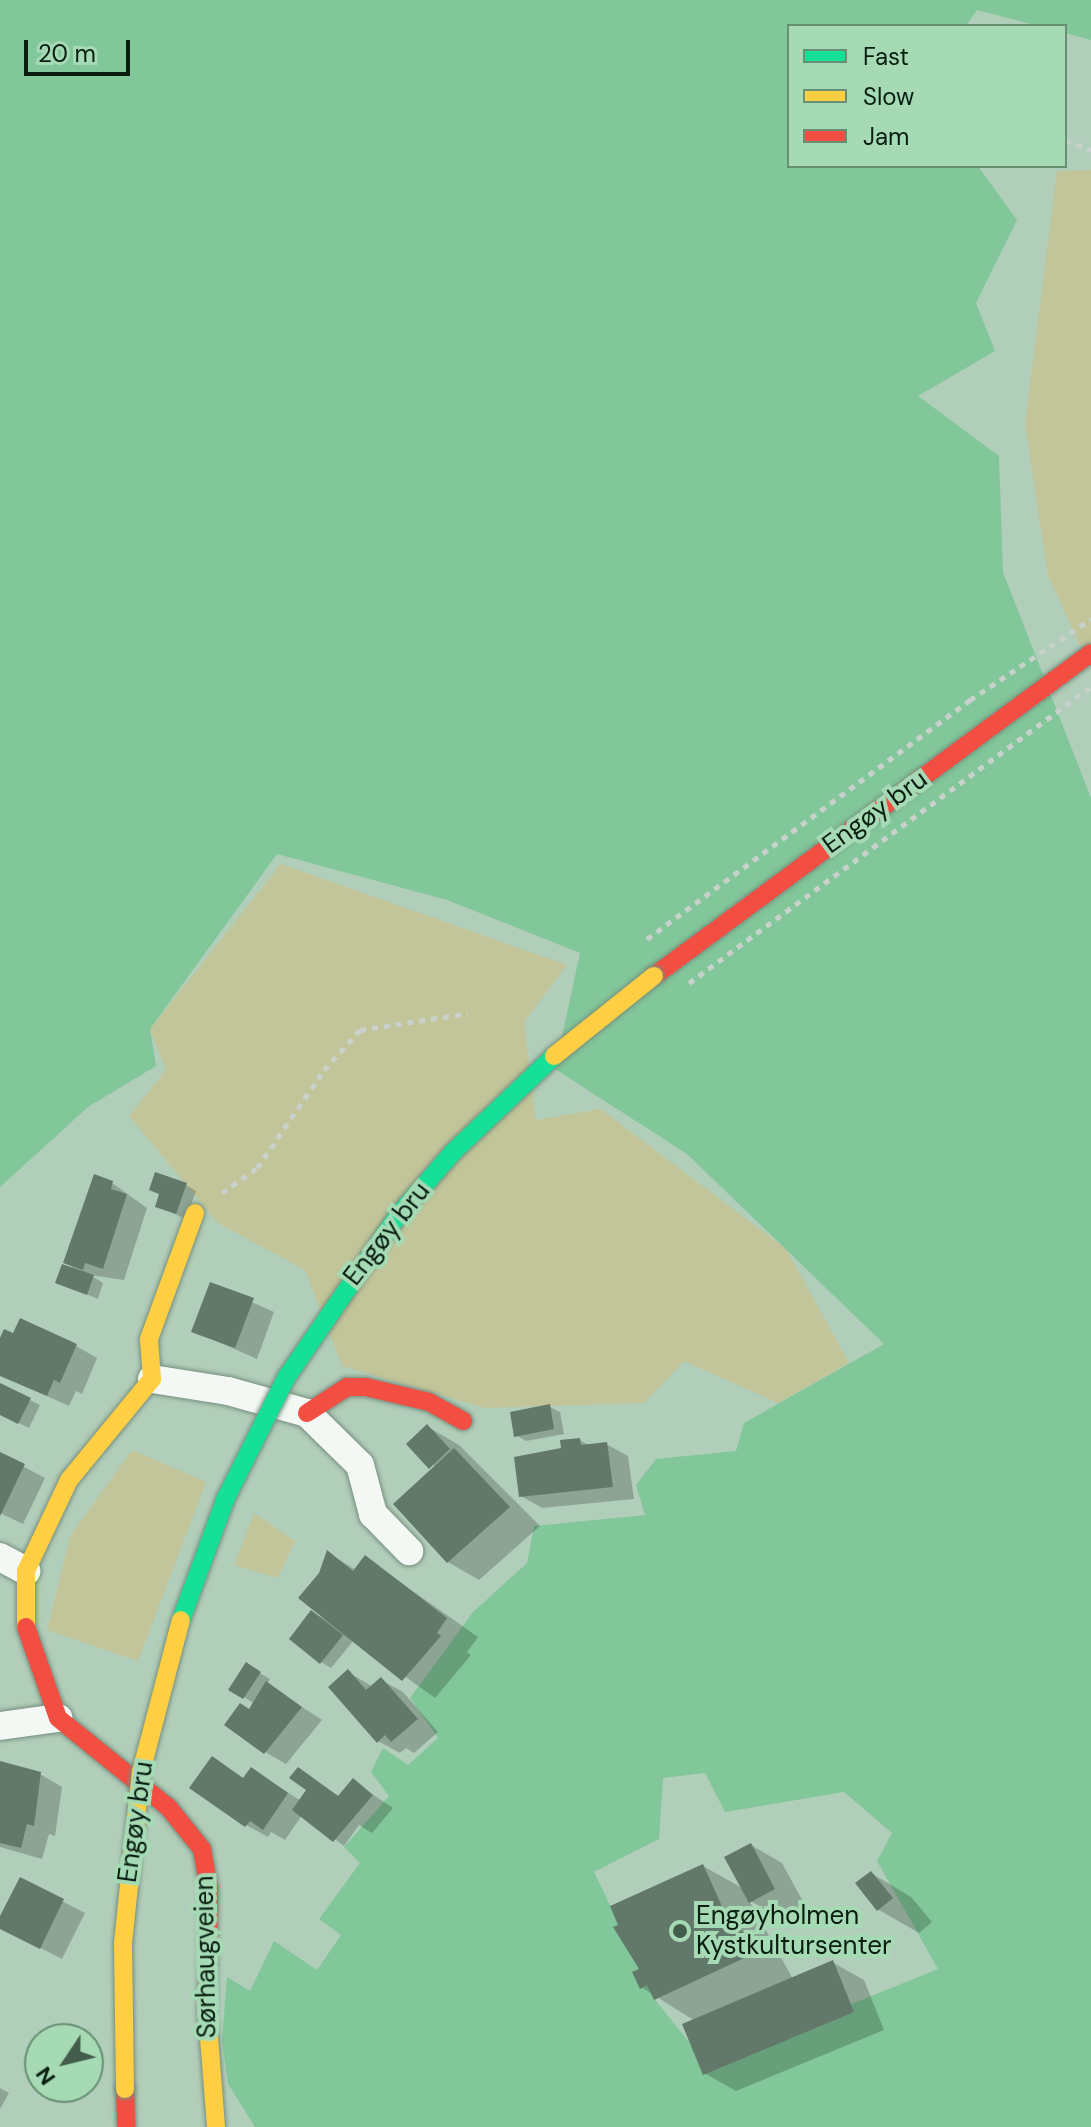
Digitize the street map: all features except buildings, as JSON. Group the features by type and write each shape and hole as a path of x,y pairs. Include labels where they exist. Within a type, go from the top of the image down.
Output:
{"main road":[{"name":"Engøy bru","path":"126,2127 123,1943 128,1851 155,1705 201,1556 226,1498 286,1378 316,1331 400,1213 453,1152 540,1068 654,976 1091,653"},
{"path":"152,1379 149,1339 195,1213"},
{"name":"Sørhaugveien","path":"152,1379 69,1480 26,1571 23,1601 28,1641 58,1718 169,1808 202,1849 209,1887 206,2040 216,2127"},
{"path":"307,1413 347,1387 366,1387 429,1402 463,1421"}],"street":[{"path":"152,1379 228,1391 307,1413 360,1465 373,1514 409,1551"},
{"path":"0,1557 26,1571"},
{"path":"0,1726 58,1718"}],"path":[{"path":"1067,141 1091,150"},
{"path":"643,942 970,700 1091,619"},
{"path":"680,990 1091,687"},
{"path":"195,1213 257,1168 324,1070 360,1030 468,1013"}],"shaded area":[{"path":"0,0 1091,0 1091,40 1067,34 1067,24 1030,24 977,10 967,24 787,24 787,168 979,168 1017,220 976,303 995,351 918,396 999,456 1003,572 1091,798 1091,2127 255,2127 228,2084 222,2040 227,1977 250,1991 274,1941 317,1970 341,1935 319,1919 360,1863 344,1847 389,1796 371,1772 383,1748 408,1765 438,1738 410,1698 473,1612 527,1563 534,1526 645,1515 636,1485 656,1459 736,1451 744,1423 884,1344 687,1154 555,1069 580,953 447,900 277,854 150,1029 156,1066 88,1107 0,1187","holes":["705,1773 725,1812 844,1792 892,1833 877,1861 938,1969 706,2063 656,2001 594,1872 659,1839 663,1778"]},
{"path":"1091,170 1091,668 1048,576 1025,424 1057,171"},
{"path":"281,864 567,965 524,1022 536,1120 601,1109 786,1249 849,1363 778,1403 684,1361 644,1403 485,1408 342,1366 305,1270 218,1223 129,1116 166,1070 150,1029"},
{"path":"132,1450 206,1482 138,1661 47,1630 70,1536"},
{"path":"254,1513 295,1541 278,1578 234,1565"}],"traffic: slow":[{"path":"554,1056 654,976"},
{"path":"26,1627 26,1571 69,1480 152,1379 149,1339 195,1213"},
{"path":"125,2089 123,1943 141,1772 181,1620"},
{"path":"207,2012 216,2127"}],"traffic: jam":[{"path":"654,976 1091,653"},
{"path":"307,1413 347,1387 366,1387 429,1402 463,1421"},
{"path":"26,1627 58,1718 169,1808 202,1849 209,1887 207,2012"},
{"path":"125,2089 126,2127"}],"traffic: fast":[{"path":"181,1620 226,1498 286,1378 400,1213 453,1152 554,1056"}],"place":[{"name":"Engøyholmen Kystkultursenter","path":"680,1931"}]}
